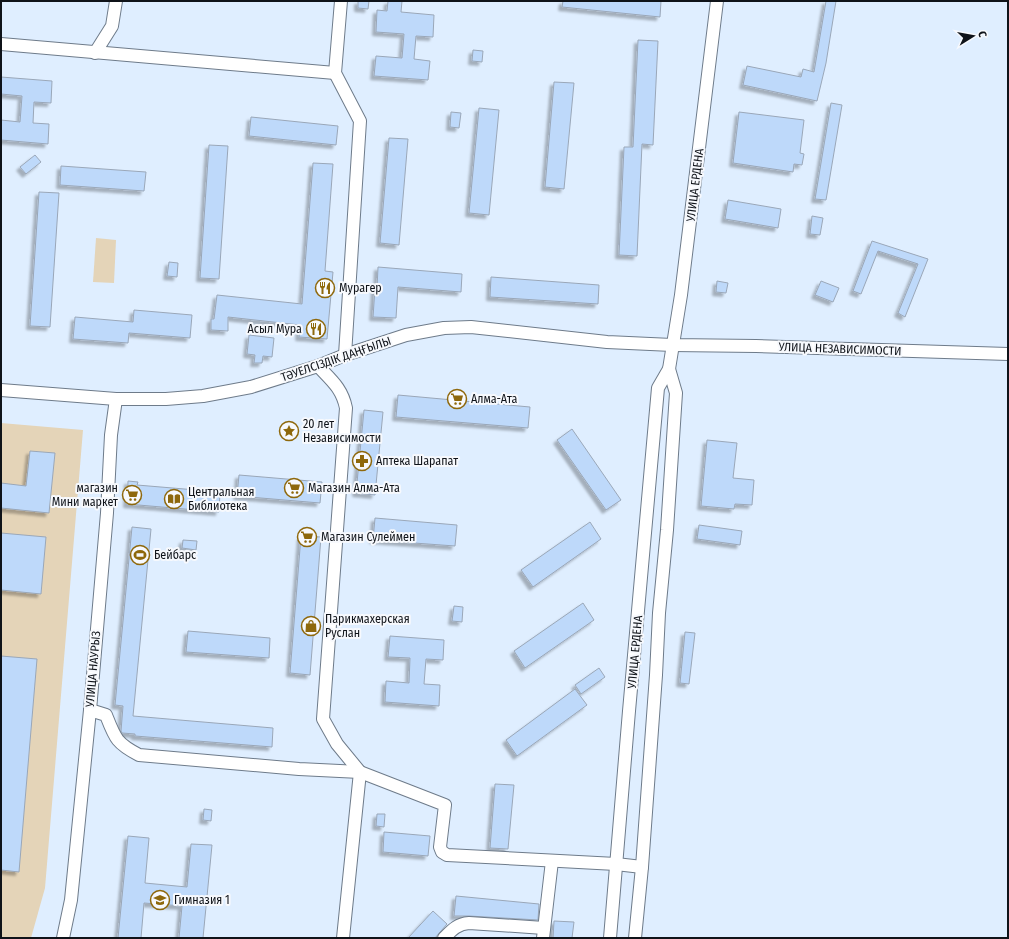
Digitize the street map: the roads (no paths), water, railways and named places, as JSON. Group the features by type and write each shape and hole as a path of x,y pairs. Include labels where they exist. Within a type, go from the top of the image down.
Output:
{"street":[{"path":"95,53 112,26 116,1"},
{"path":"341,1 335,74 360,121 350,251 345,355"},
{"name":"УЛИЦА ЕРДЕНА","path":"610,938 658,388 668,369 681,295 717,1"},
{"path":"1,44 335,74"},
{"name":"ТӘУЕЛСІЗДІК ДАҢҒЫЛЫ","path":"1,390 116,399 166,399 203,396 251,387 318,366 345,355 406,335 444,328 471,327 607,342 672,345"},
{"name":"УЛИЦА НЕЗАВИСИМОСТИ","path":"672,345 764,346 1008,354"},
{"path":"318,366 340,389 346,408 323,719 337,744 360,772 343,938"},
{"name":"УЛИЦА ЕРДЕНА","path":"635,938 642,867 659,613 667,530 676,393 668,369"},
{"name":"УЛИЦА НАУРЫЗ","path":"63,938 71,900 90,710 111,435 116,399"},
{"path":"90,710 106,715 115,736 124,747 138,754 299,769 360,772 445,805 440,847 442,852 447,855 616,864 642,867"},
{"path":"444,938 454,927 469,923 544,933 552,861"}],"place":[{"name":"Мурагер","path":"325,288"},
{"name":"Асыл Мура","path":"316,329"},
{"name":"Алма-Ата","path":"457,399"},
{"name":"20 лет Независимости","path":"289,431"},
{"name":"Аптека Шарапат","path":"362,461"},
{"name":"Магазин Алма-Ата","path":"294,488"},
{"name":"магазин Мини маркет","path":"132,495"},
{"name":"Центральная Библиотека","path":"174,499"},
{"name":"Магазин Сулеймен","path":"307,537"},
{"name":"Бейбарс","path":"140,555"},
{"name":"Парикмахерская Руслан","path":"311,626"},
{"name":"Гимназия 1","path":"160,900"}]}
